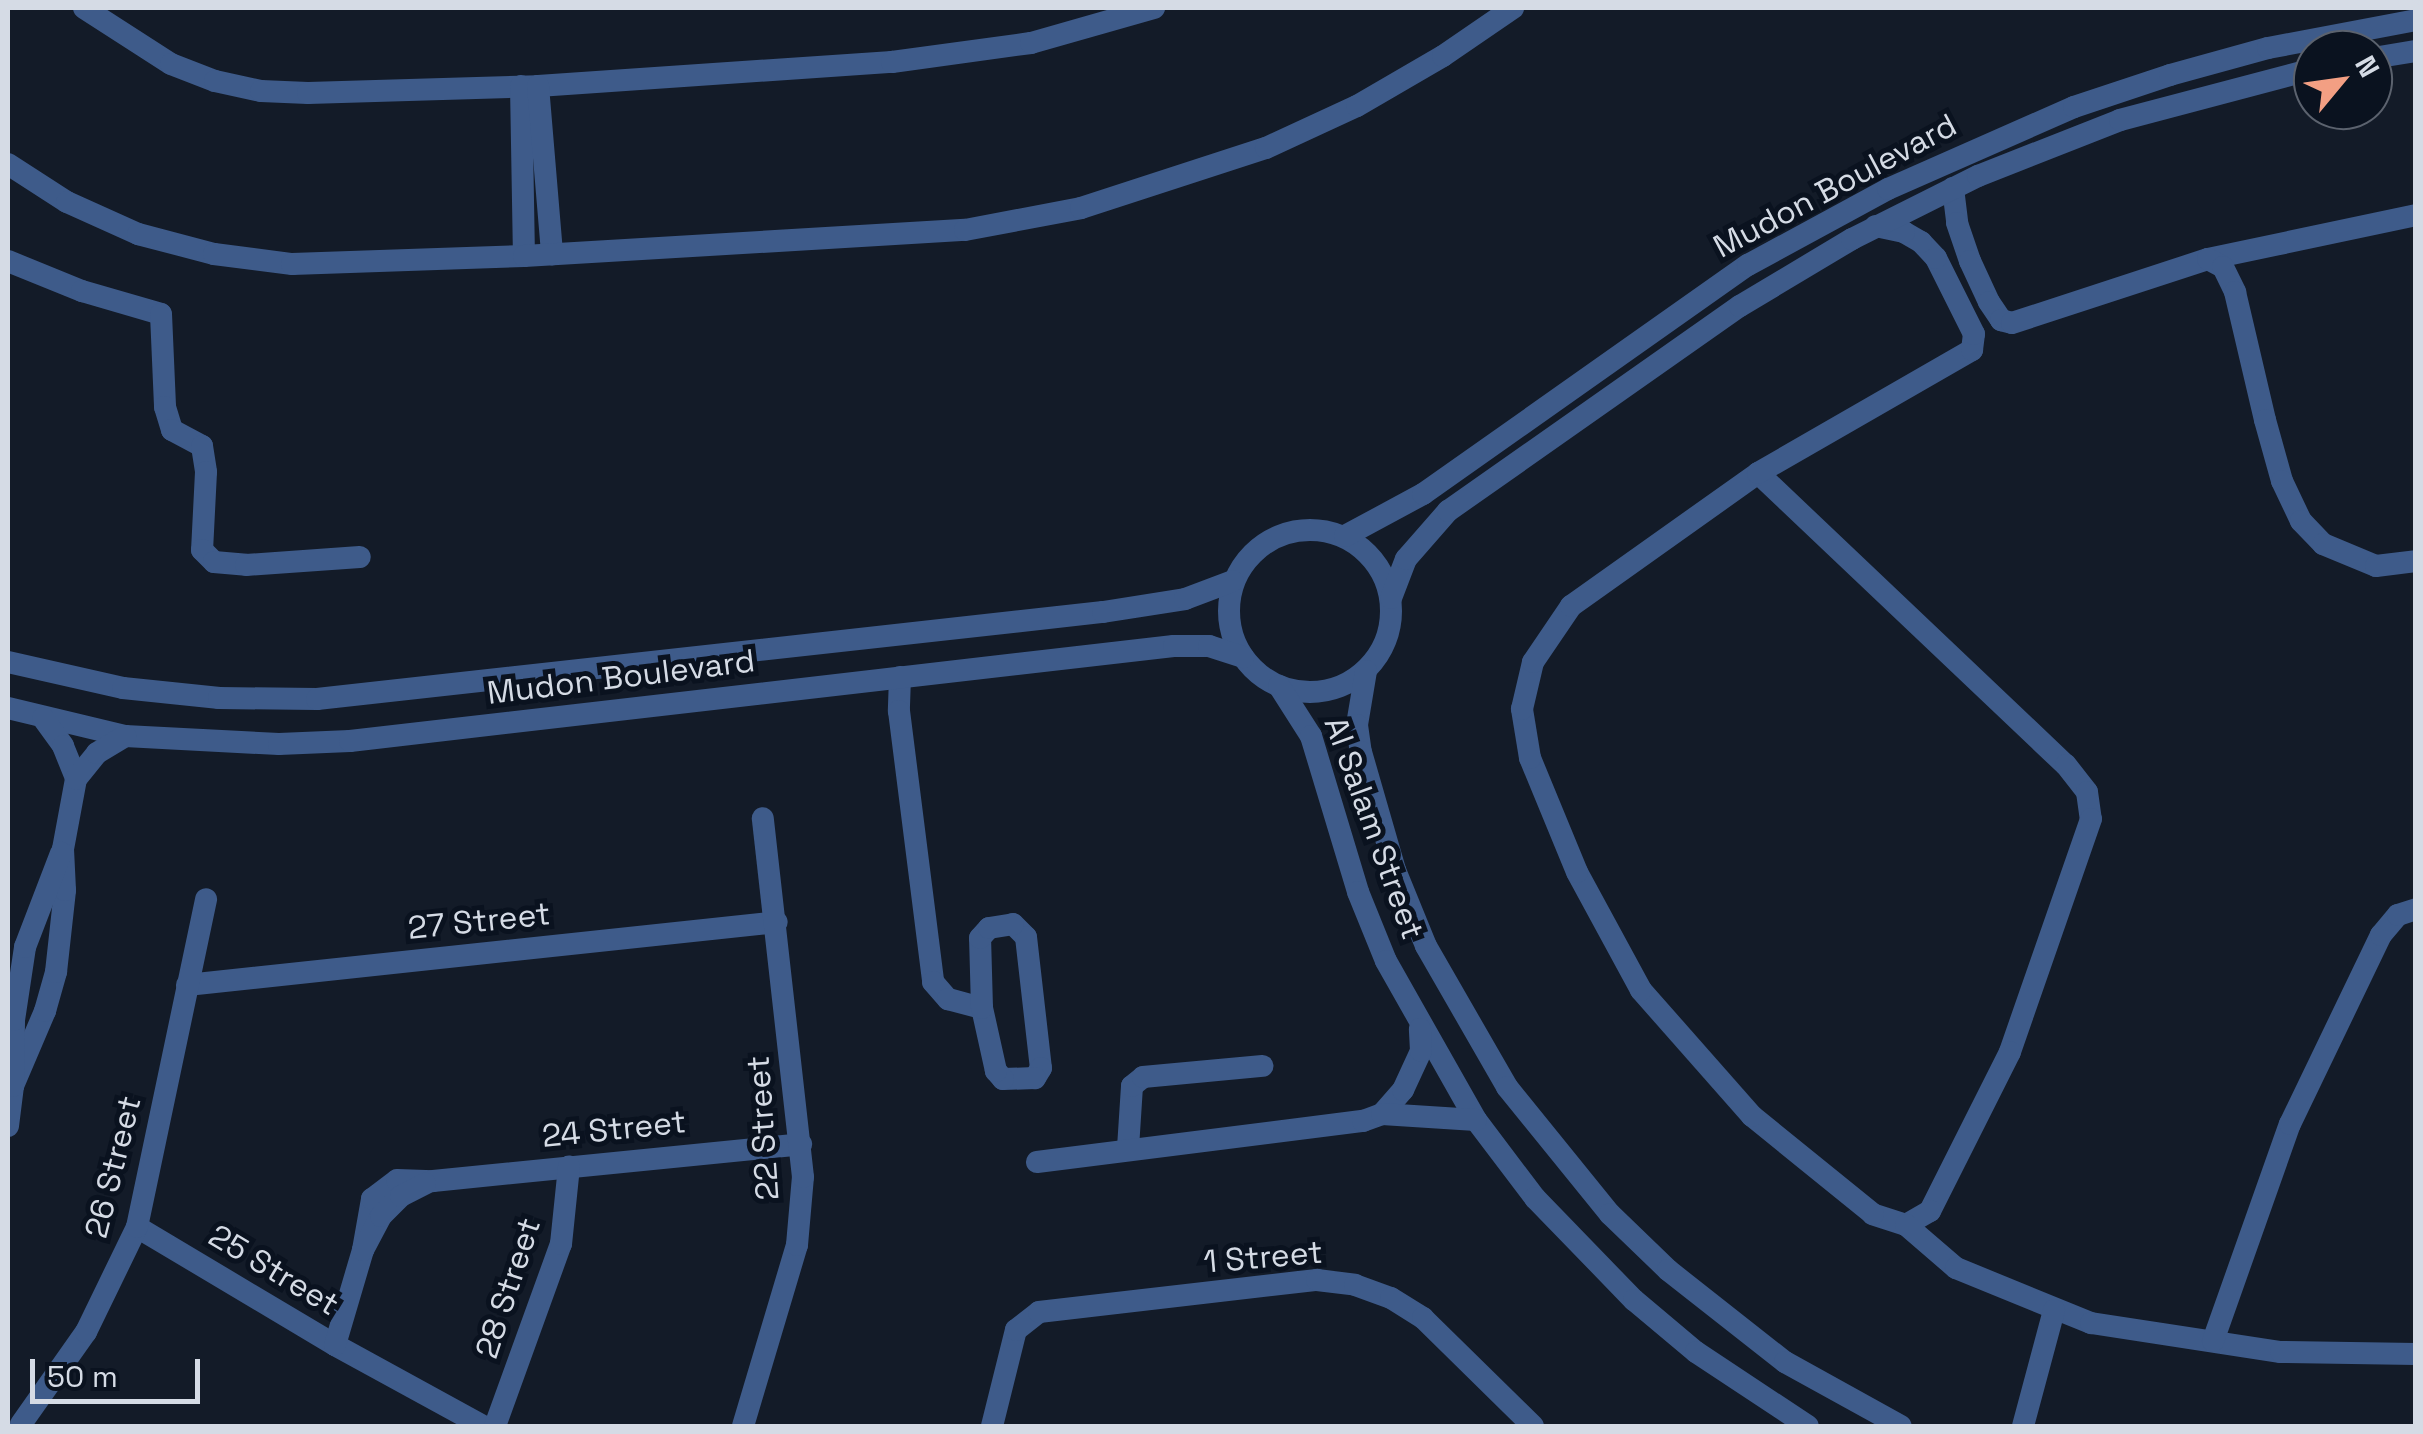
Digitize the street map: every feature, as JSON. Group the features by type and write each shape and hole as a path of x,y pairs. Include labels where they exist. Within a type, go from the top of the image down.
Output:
{"street":[{"path":"84,8 170,64 215,81 261,91 530,86 960,55 1032,43 1154,8"},
{"path":"8,164 67,202 138,234 214,254 292,264 524,256 965,230 1081,208 1250,154 1342,113 1443,56 1513,8"},
{"name":"Mudon Boulevard","path":"1345,536 1414,500 1748,265 1918,174 2074,107 2170,75 2268,48 2416,20"},
{"name":"Mudon Boulevard","path":"1391,598 1406,558 1448,512 1740,306 1876,226 1953,188 2120,120 2293,75"},
{"path":"530,86 552,254"},
{"path":"524,256 530,86"},
{"path":"1953,188 1956,223 1970,261 1989,302 2008,322 2030,321 2208,259 2416,215"},
{"path":"1876,226 1904,232 1936,258 1974,334 1972,350 1758,473 1572,606 1552,628 1532,662 1522,709 1530,758 1577,872 1641,990 1752,1116 1873,1214 1906,1225 1956,1268 2091,1323 2281,1352 2416,1354"},
{"path":"2208,259 2223,267 2235,292 2264,420 2282,481 2302,521 2323,544 2376,566 2416,561"},
{"path":"8,261 82,291 161,314 165,407 172,430 202,446 206,472 202,550 214,562 246,565 360,558"},
{"path":"1758,473 2066,765 2087,792 2092,819 2010,1052 1930,1210 1906,1225"},
{"path":"1319,529 1345,536 1367,552 1383,573 1391,598 1391,625 1382,650 1366,671 1340,688 1309,693 1279,686 1258,674 1243,657 1230,620 1234,581 1247,558 1267,540 1292,530 1319,529"},
{"name":"Mudon Boulevard","path":"8,662 123,688 219,698 316,698 1103,612 1185,599 1234,581"},
{"name":"Mudon Boulevard","path":"8,708 125,736 279,744 350,741 1192,645 1243,657"},
{"name":"Al Salam Street","path":"1366,671 1358,725 1361,752 1395,870 1434,960 1507,1087 1610,1214 1668,1270 1785,1362 1901,1426"},
{"path":"900,677 899,711 933,982 948,999 982,1008"},
{"name":"Al Salam Street","path":"1279,686 1311,736 1358,892 1420,1028 1476,1120 1535,1198 1634,1300 1696,1352 1808,1426"},
{"path":"43,718 63,746 76,778"},
{"path":"14,1086 50,996 62,926 63,849 76,778 96,753 125,736"},
{"name":"22 Street","path":"742,1426 797,1245 802,1211 802,1144 763,818"},
{"path":"8,1126 14,1086 18,988 34,918 63,849"},
{"name":"26 Street","path":"18,1422 86,1332 137,1226 206,900"},
{"path":"2213,1341 2290,1124 2381,935 2398,914 2416,909"},
{"name":"27 Street","path":"187,985 777,922"},
{"path":"1013,924 1026,937 1040,1068 1034,1078 1004,1079 996,1071 982,1008 980,938 989,928 1013,924"},
{"path":"18,988 50,996"},
{"path":"1382,1114 1403,1090 1421,1051 1420,1028"},
{"path":"1128,1148 1132,1086 1143,1077 1262,1066"},
{"path":"1038,1162 1363,1121 1382,1114 1476,1120"},
{"name":"24 Street","path":"334,1345 363,1250 390,1205 433,1181 802,1144"},
{"name":"28 Street","path":"494,1426 560,1244 570,1166"},
{"name":"25 Street","path":"137,1226 334,1345 483,1426"},
{"name":"1 Street","path":"992,1426 1008,1367 1028,1338 1066,1310 1318,1280 1355,1285 1391,1298 1423,1318 1533,1426"},
{"path":"2023,1426 2054,1310"}]}
